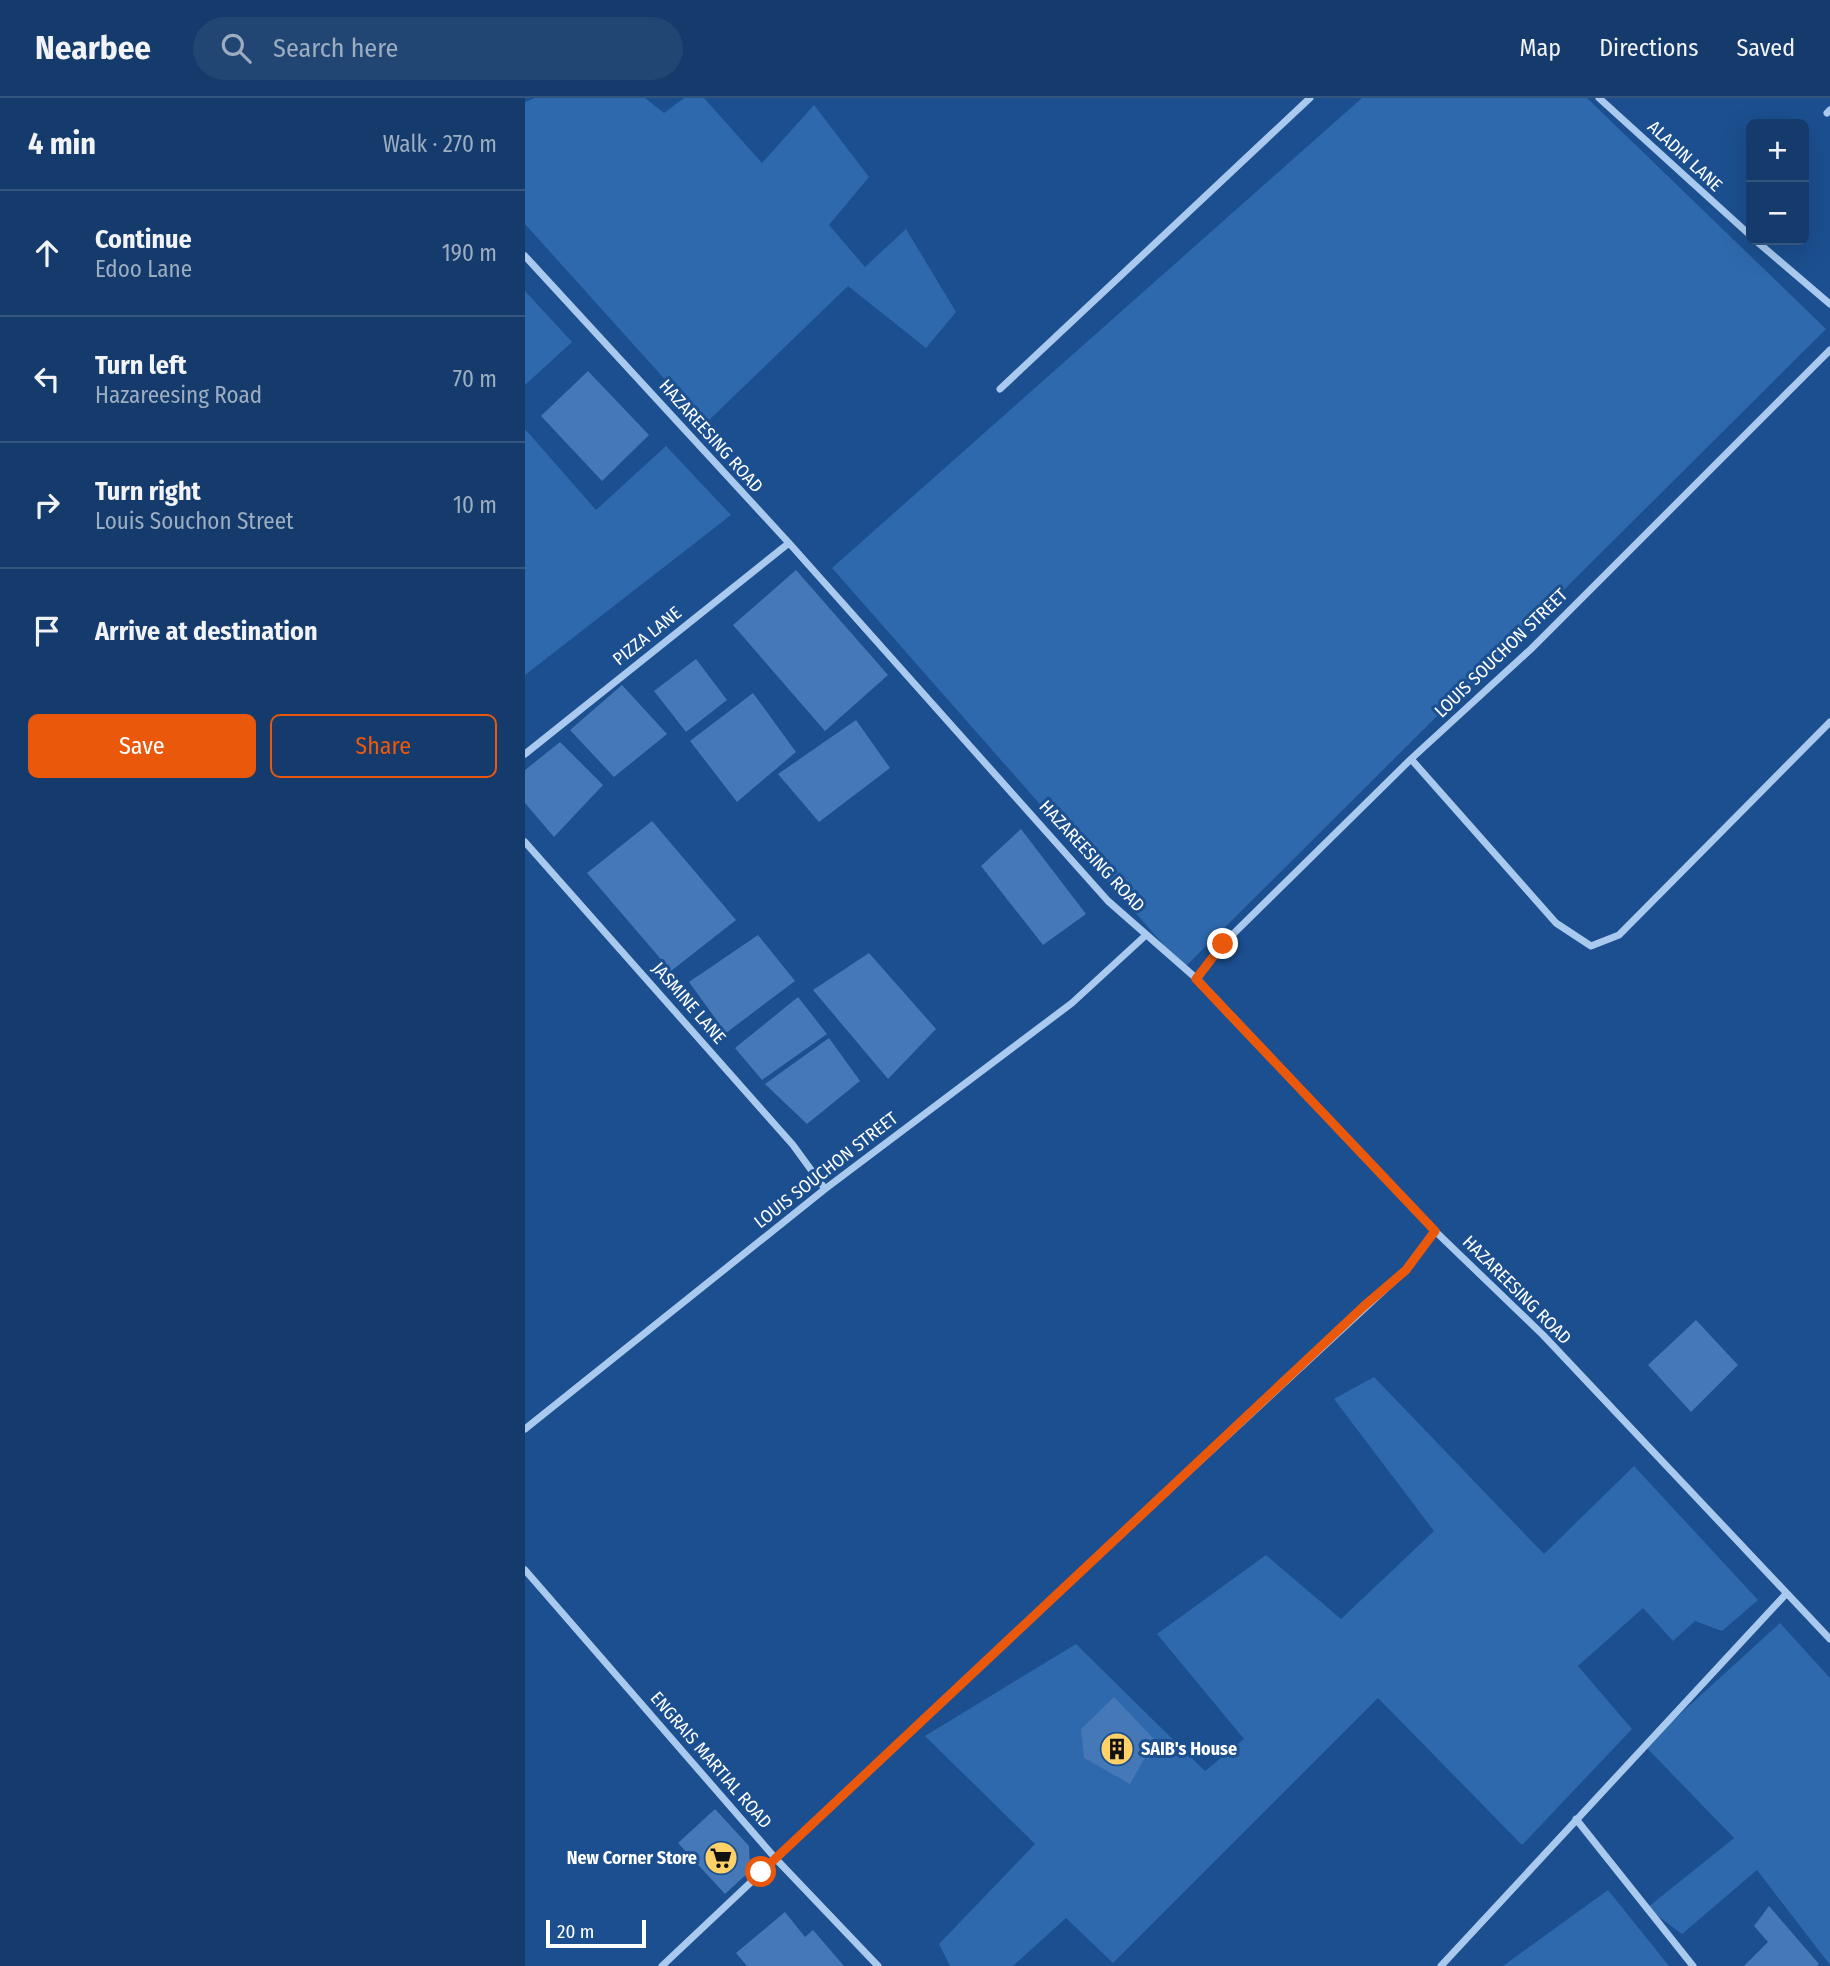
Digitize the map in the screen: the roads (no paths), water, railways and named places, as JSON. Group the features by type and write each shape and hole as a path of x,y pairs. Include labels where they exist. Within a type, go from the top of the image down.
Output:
{"street":[{"path":"1000,389 1310,98"},
{"name":"ALADIN LANE","path":"1599,98 1746,231"},
{"path":"1761,245 1830,304"},
{"name":"HAZAREESING ROAD","path":"525,256 789,543 1108,901 1196,979 1435,1231 1542,1335 1785,1595 1830,1639"},
{"name":"LOUIS SOUCHON STREET","path":"1196,979 1223,944 1411,760 1531,649 1830,350"},
{"name":"PIZZA LANE","path":"525,754 789,543"},
{"path":"1411,760 1556,923 1591,946 1619,935 1830,722"},
{"name":"JASMINE LANE","path":"525,842 793,1145 825,1189"},
{"name":"LOUIS SOUCHON STREET","path":"525,1429 825,1189 1072,1003 1146,935"},
{"path":"662,1966 1364,1306 1406,1270 1435,1231"},
{"name":"ENGRAIS MARTIAL ROAD","path":"525,1570 776,1859 878,1966"},
{"path":"1441,1966 1785,1595"},
{"path":"1576,1819 1693,1966"}],"place":[{"name":"SAIB's House","path":"1117,1749"},
{"name":"New Corner Store","path":"721,1858"}]}
